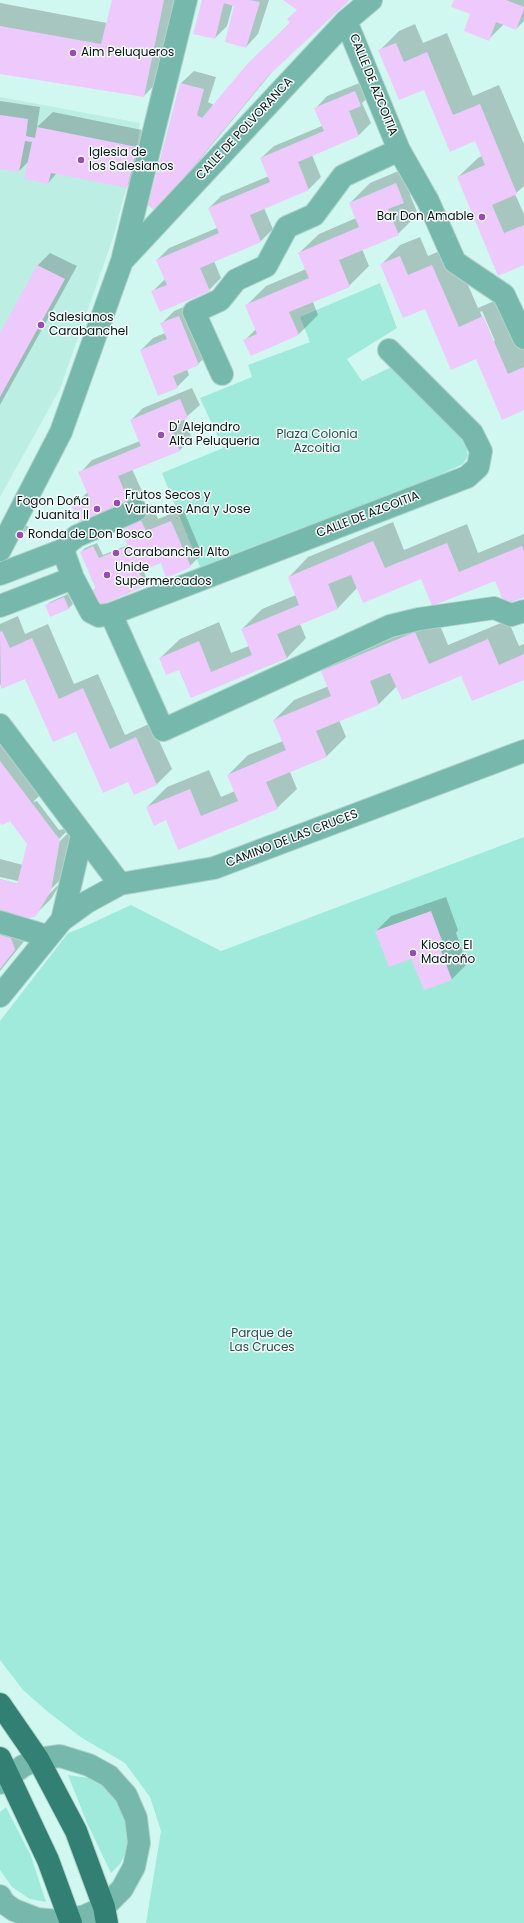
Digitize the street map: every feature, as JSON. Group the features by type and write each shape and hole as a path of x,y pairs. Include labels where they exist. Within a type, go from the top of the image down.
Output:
{"main road":[{"path":"0,1704 38,1759 76,1831 105,1915"},
{"path":"3,1772 48,1860 70,1921"}],"street":[{"path":"0,550 61,432 122,261 186,0"},
{"name":"CALLE DE POLVORANCA","path":"122,261 346,21 371,0"},
{"name":"CALLE DE AZCOITIA","path":"346,21 399,150 428,201 455,262 504,295 524,338"},
{"name":"CALLE DE AZCOITIA","path":"222,374 194,312 220,300 236,280 266,266 287,227 314,215 343,176 399,150"},
{"name":"CALLE DE AZCOITIA","path":"63,550 73,578 91,612 99,616 111,614 467,477 478,467 481,451 472,434 389,350"},
{"path":"0,574 63,550 69,542 77,536 136,510"},
{"path":"0,606 73,578"},
{"path":"111,614 163,730 390,626 419,619 494,608 511,615 524,611"},
{"path":"0,726 120,884"},
{"name":"CAMINO DE LAS CRUCES","path":"0,996 47,936 62,920 87,902 120,884 214,868 524,751"},
{"path":"62,920 82,835"},
{"path":"0,922 47,936"},
{"path":"1,1900 24,1915 47,1921 70,1921 85,1916 105,1915 132,1873 138,1855 138,1830 132,1806 118,1785 99,1769 60,1756 38,1759 23,1766 3,1772"}],"shaded area":[{"name":"Salesianos Carabanchel","path":"0,97 140,123 137,147 113,238 60,389 0,497"}],"green space":[{"name":"Plaza Colonia Azcoitia","path":"380,283 397,328 347,359 362,381 396,365 465,441 468,456 463,464 322,523 306,526 200,567 162,473 223,448 200,398 252,377 248,365 310,342 300,317"},
{"name":"Parque de Las Cruces","path":"524,837 524,1923 146,1923 161,1831 150,1797 125,1763 82,1738 48,1712 23,1690 0,1660 0,1021 68,933 131,905 221,951"},
{"path":"68,1775 89,1778 107,1789 124,1811 128,1829 127,1849 120,1864 111,1873 87,1823"},
{"path":"6,1807 31,1856 46,1902 30,1899 12,1887 0,1870 0,1812"}],"building":[{"path":"112,0 164,0 144,97 0,74 0,26 101,44"},
{"path":"202,0 250,0 260,2 246,48 225,42 234,6 224,3 215,39 193,34"},
{"path":"283,0 350,0 268,76 156,212 148,205 180,83 204,89 197,115 202,118 248,63 290,23 287,19 297,10"},
{"path":"454,0 506,0 524,7 524,9 516,30 496,22 489,41 464,31 470,14 451,7"},
{"path":"396,43 404,62 427,52 453,115 480,104 517,194 492,205 504,233 524,225 524,265 498,276 457,177 485,165 475,141 450,152 424,90 399,100 378,50"},
{"path":"355,91 361,106 349,111 359,136 298,162 309,190 250,215 261,242 200,268 210,291 160,312 151,291 167,285 156,260 219,233 208,208 270,182 260,158 324,131 314,108"},
{"name":"Iglesia de los Salesianos","path":"0,115 28,119 26,136 35,138 37,127 137,147 127,188 51,173 48,184 24,179 32,142 25,141 19,172 0,169"},
{"path":"396,183 404,203 388,209 399,235 339,260 350,287 289,312 299,335 251,356 243,340 257,334 245,305 309,278 298,253 359,227 349,203"},
{"path":"400,256 408,275 432,265 459,327 483,316 508,374 524,367 524,410 502,420 476,359 451,370 425,309 403,318 380,264"},
{"path":"37,265 65,279 0,397 0,333"},
{"path":"179,316 199,365 173,376 178,388 158,396 140,350 167,339 160,323"},
{"path":"180,399 188,418 170,426 180,451 118,476 130,504 80,525 71,505 89,497 78,472 141,446 130,420"},
{"path":"139,516 146,531 171,521 191,567 166,578 161,563 139,572 145,586 99,606 92,590 96,589 80,552 93,546 99,558 128,546 118,525"},
{"name":"Ronda de Don Bosco","path":"20,528 25,531 20,541 14,538"},
{"path":"373,541 385,568 447,543 459,572 522,546 524,552 524,597 505,605 495,581 432,606 421,579 363,603 351,575 328,584 338,609 277,634 287,658 191,698 179,670 166,675 159,658 199,641 211,672 252,655 241,629 299,605 288,577"},
{"path":"64,597 69,609 50,617 45,605"},
{"path":"2,631 10,648 32,638 59,699 83,688 110,749 136,737 157,785 134,795 128,782 103,793 76,732 53,742 25,679 1,689 0,632"},
{"path":"415,632 429,664 488,639 499,665 524,654 524,680 472,701 461,676 402,700 390,673 370,681 379,705 316,731 327,757 266,782 278,809 178,850 166,820 154,826 146,807 190,789 201,816 238,801 227,775 286,750 273,720 331,696 321,671"},
{"path":"0,761 60,840 51,891 36,916 25,920 0,912 0,879 17,884 27,844 10,821 2,825 0,823"},
{"name":"Kiosco El Madroño","path":"431,911 444,946 440,948 452,980 424,990 411,959 389,967 375,931"},
{"path":"0,935 11,938 15,950 0,969"}],"place":[{"name":"Aim Peluqueros","path":"73,53"},
{"name":"Iglesia de los Salesianos","path":"81,160"},
{"name":"Bar Don Amable","path":"482,217"},
{"name":"Salesianos Carabanchel","path":"41,325"},
{"name":"D' Alejandro Alta Peluqueria","path":"161,435"},
{"name":"Frutos Secos y Variantes Ana y Jose","path":"117,503"},
{"name":"Fogon Doña Juanita II","path":"97,509"},
{"name":"Ronda de Don Bosco","path":"20,535"},
{"name":"Carabanchel Alto","path":"116,553"},
{"name":"Unide Supermercados","path":"107,575"},
{"name":"Kiosco El Madroño","path":"413,953"}]}
